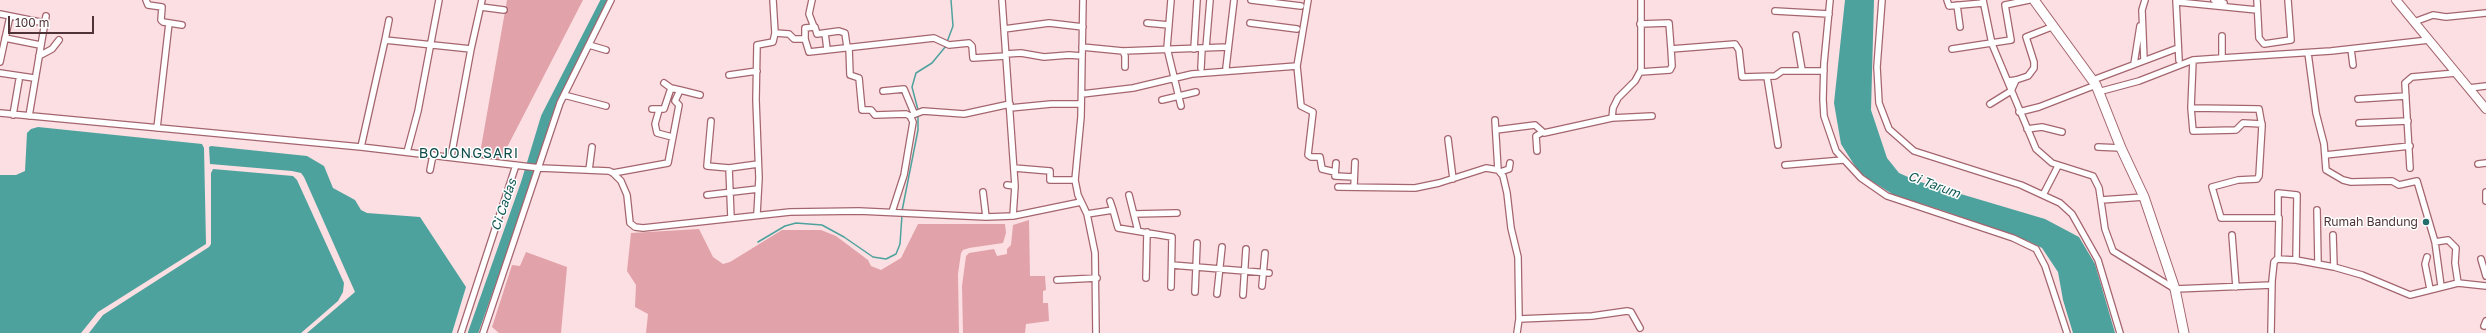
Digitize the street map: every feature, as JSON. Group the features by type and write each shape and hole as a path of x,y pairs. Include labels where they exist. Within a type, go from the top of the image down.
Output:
{"main road":[{"path":"2034,0 2096,85 2121,148 2144,197 2175,289 2184,333"},
{"path":"2396,0 2486,109"}],"street":[{"path":"146,0 148,4 162,7 161,20 182,26"},
{"path":"407,152 418,111 429,45 439,0"},
{"path":"451,157 471,49 482,0"},
{"path":"483,333 564,95 611,0"},
{"path":"757,214 758,44 773,42 775,33 773,0"},
{"path":"812,0 809,14 817,34 844,33 848,47 850,75 860,78 862,110 872,110 875,115 899,113 964,114 1010,106 1081,104"},
{"path":"1002,0 1015,186 1013,216"},
{"path":"1083,0 1082,94 1076,180 1081,202 1087,214 1095,253 1097,278 1096,333"},
{"path":"1171,0 1167,48 1180,96 1181,106"},
{"path":"1194,49 1197,0"},
{"path":"1201,68 1210,0"},
{"path":"1226,68 1234,0"},
{"path":"1251,0 1301,6"},
{"path":"1308,0 1297,66 1302,106 1313,112 1308,155 1311,157 1319,156 1322,169 1335,172"},
{"path":"1612,118 1613,108 1618,98 1635,81 1640,72 1642,54 1640,24 1641,0"},
{"path":"1830,0 1824,71 1824,116 1832,141 1843,160 1875,189 1892,198 2013,238 2036,249 2040,256 2067,333"},
{"path":"1882,0 1877,68 1878,103 1889,129 1914,151 1993,175 2044,195 2060,203 2072,214 2090,242 2098,260 2120,333"},
{"path":"1947,0 1948,6 1983,1 1992,44 2008,81 2019,112 2036,149 2045,159 2058,166 2094,176 2099,188 2105,229 2114,251 2175,289 2272,285"},
{"path":"1952,49 2012,40 2006,5 2029,0"},
{"path":"2134,64 2142,10 2145,0"},
{"path":"2176,1 2187,0"},
{"path":"2214,0 2234,6"},
{"path":"2257,0 2261,43 2290,41 2292,37 2288,0"},
{"path":"2176,1 2234,6 2257,10"},
{"path":"2176,1 2179,60"},
{"path":"1957,5 1960,27"},
{"path":"481,8 504,10"},
{"path":"2142,10 2144,60"},
{"path":"1775,11 1829,14"},
{"path":"2414,22 2432,16 2446,17 2486,13"},
{"path":"0,14 45,23"},
{"path":"0,62 10,16"},
{"path":"29,116 34,78 46,16"},
{"path":"361,147 389,20"},
{"path":"157,128 169,23"},
{"path":"1004,28 1049,23 1082,27"},
{"path":"1147,23 1169,25"},
{"path":"1250,23 1297,29"},
{"path":"1640,24 1669,23 1672,66 1670,70 1640,72"},
{"path":"2008,81 2028,76 2034,68 2034,62 2026,42 2026,37 2054,26"},
{"path":"814,27 804,29 808,52 934,38 945,43 969,42 972,46 973,58 1022,53 1044,57 1082,56"},
{"path":"775,33 790,34 794,39 805,39"},
{"path":"825,33 827,49"},
{"path":"1796,35 1802,70"},
{"path":"2222,36 2222,58"},
{"path":"5,38 40,45"},
{"path":"39,56 52,49 59,40"},
{"path":"385,40 471,49"},
{"path":"2096,85 2139,81 2193,60 2308,53 2429,40"},
{"path":"1671,49 1735,44 1739,50 1741,77 1775,76 1782,71 1824,71"},
{"path":"589,45 606,50"},
{"path":"1082,48 1123,51 1167,48 1194,49 1228,47"},
{"path":"2019,112 2039,107 2096,85 2134,64 2178,48"},
{"path":"2351,48 2353,65"},
{"path":"1123,51 1125,56 1125,67"},
{"path":"2308,53 2316,113 2320,127 2327,172 2343,180 2367,183 2392,181 2399,185 2418,181 2435,242 2441,286"},
{"path":"2193,60 2191,108 2193,131 2236,130 2243,123 2262,124"},
{"path":"1082,94 1133,88 1175,77 1200,73 1297,66"},
{"path":"729,75 757,71"},
{"path":"0,73 34,78"},
{"path":"2410,168 2410,146 2405,83 2412,77 2456,73"},
{"path":"1767,77 1778,145"},
{"path":"14,115 19,80"},
{"path":"1990,104 2011,91 2016,80"},
{"path":"664,83 671,88 700,95"},
{"path":"2469,88 2486,86"},
{"path":"652,109 658,110 665,108 671,88"},
{"path":"884,91 904,89 915,113 907,162 894,212"},
{"path":"0,113 361,147 538,168 613,172 666,165 679,105 676,101 680,90"},
{"path":"1162,100 1196,92"},
{"path":"564,95 606,106"},
{"path":"2358,99 2406,96"},
{"path":"2191,108 2259,109 2262,124 2258,178 2212,187 2221,218 2278,217"},
{"path":"658,110 655,124 657,133 672,136"},
{"path":"1537,151 1536,136 1541,133 1574,128 1612,118 1652,116"},
{"path":"1495,120 1499,171 1507,193 1511,228 1518,257 1519,320 1517,333"},
{"path":"711,121 707,166 729,168 758,164"},
{"path":"2359,123 2408,121"},
{"path":"1496,130 1536,125 1541,133"},
{"path":"2027,129 2042,127 2062,132"},
{"path":"1448,139 1453,178"},
{"path":"589,170 592,146"},
{"path":"2325,155 2410,146"},
{"path":"2098,147 2121,148"},
{"path":"430,170 433,155"},
{"path":"1785,165 1843,160"},
{"path":"1354,186 1355,162"},
{"path":"1336,163 1336,177 1354,177"},
{"path":"1338,187 1354,186 1414,188 1486,168 1499,171 1509,169 1510,163"},
{"path":"2478,164 2486,163"},
{"path":"461,333 517,165"},
{"path":"2044,195 2058,166"},
{"path":"729,168 731,218"},
{"path":"1014,168 1050,171 1050,180 1076,180"},
{"path":"613,172 621,181 627,195 630,221 635,227 692,225 757,214 859,211 986,218 1013,216 1081,202"},
{"path":"1008,185 1015,186"},
{"path":"707,195 730,191 758,189"},
{"path":"983,192 986,218"},
{"path":"2486,192 2486,201"},
{"path":"2271,333 2272,285 2275,260 2278,259 2280,220 2278,217 2278,193 2297,195 2296,260"},
{"path":"1129,195 1138,231"},
{"path":"2101,200 2144,197"},
{"path":"1110,200 1117,227 1172,237 1171,286"},
{"path":"1087,214 1112,210"},
{"path":"2317,210 2318,263"},
{"path":"1134,214 1178,213"},
{"path":"1146,278 1147,232"},
{"path":"2232,235 2236,287"},
{"path":"2333,235 2334,267"},
{"path":"2435,242 2448,240 2456,248 2455,263 2458,283"},
{"path":"1195,292 1197,243"},
{"path":"1217,294 1222,247"},
{"path":"1243,295 1246,249"},
{"path":"1262,286 1266,273 1265,253"},
{"path":"2427,257 2425,264 2430,289"},
{"path":"2278,259 2318,263 2334,267 2362,275 2406,294 2414,295 2430,289 2458,283 2486,286"},
{"path":"2481,259 2486,276"},
{"path":"1172,265 1266,273"},
{"path":"1056,280 1097,278"},
{"path":"1519,320 1592,316 1627,311 1631,312 1640,328"}],"shaded area":[{"path":"507,0 583,0 500,161 479,159"},
{"path":"1029,220 1030,276 1045,276 1046,290 1043,291 1043,303 1048,303 1049,321 1026,324 1025,333 963,333 962,286 966,256 969,253 994,249 997,256 1007,254 1007,249 1011,245 1013,225"},
{"path":"918,224 1005,224 1006,233 1003,243 969,248 963,250 961,253 958,274 959,333 646,333 648,314 635,307 636,285 627,271 631,233 699,229 713,257 723,264 730,262 782,230 821,230 836,236 868,260 871,266 881,270 901,258"},
{"path":"526,252 567,267 561,333 499,333 492,327 512,265 520,266"}],"water":[{"path":"1845,0 1874,0 1871,110 1887,158 1899,173 1917,181 2045,219 2079,237 2095,264 2115,333 2073,333 2063,300 2058,272 2042,248 2028,241 1894,195 1860,174 1841,144 1834,103"},
{"path":"38,127 202,144 204,148 206,244 98,312 81,333 0,333 0,175 16,175 25,171 27,133 31,129"},
{"path":"209,147 307,156 324,166 333,188 355,200 361,210 367,213 420,217 466,287 452,333 307,333 355,292 304,177 301,173 292,171 210,164"},
{"path":"213,169 293,176 297,180 344,283 343,292 338,301 301,333 89,333 103,315 209,247 211,244 211,173"}],"waterway":[{"name":"Ci Cadas","path":"473,333 526,183 546,117 606,0"},
{"path":"947,42 953,26 951,0"},
{"path":"918,110 912,87 916,73 932,63 946,46"},
{"path":"902,211 918,130 918,114"},
{"path":"758,242 785,226 796,223 822,225 844,237 873,257 886,259 896,254 900,244 902,215"}],"place":[{"name":"Rumah Bandung","path":"2426,222"}],"district":[{"name":"BOJONGSARI","path":"469,154"}],"water label":[{"name":"Ci Tarum","path":"1934,185"}]}
